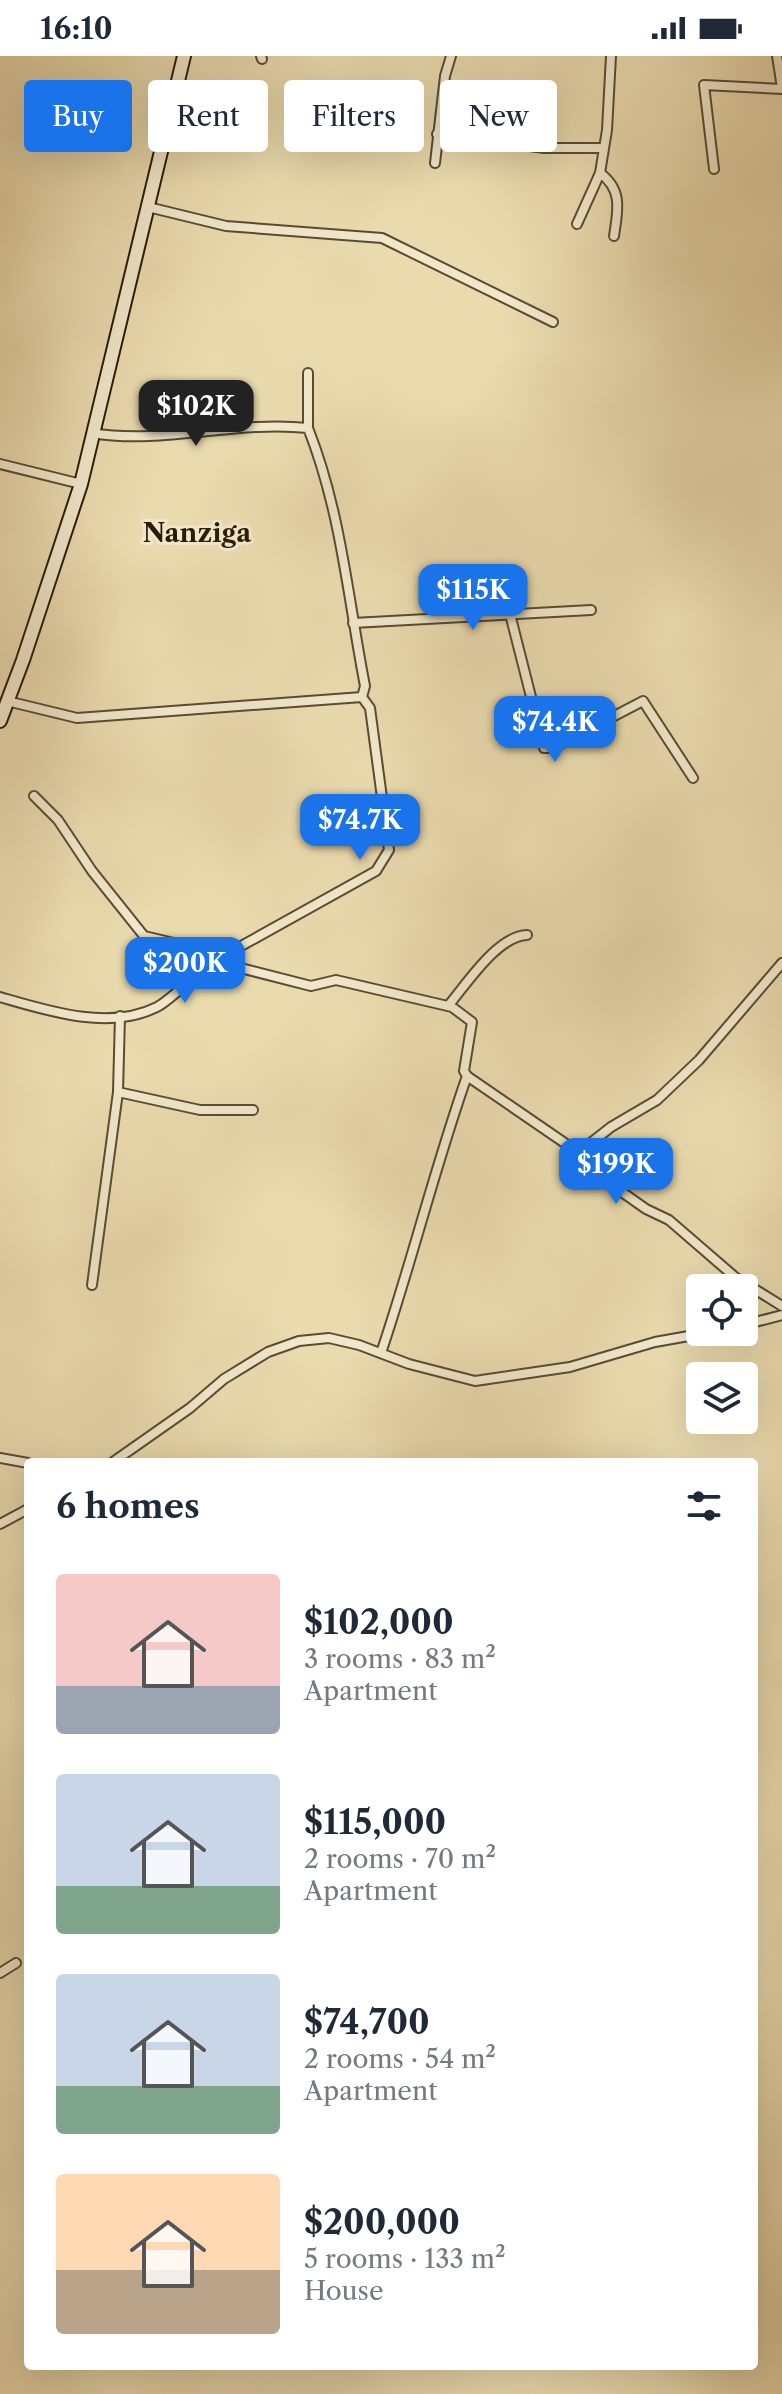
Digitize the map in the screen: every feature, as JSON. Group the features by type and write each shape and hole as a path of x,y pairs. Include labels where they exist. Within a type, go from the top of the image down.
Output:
{"street":[{"path":"0,721 81,484 184,56"},
{"path":"435,163 445,76 451,56"},
{"path":"577,224 600,173 611,56"},
{"path":"714,169 704,85 782,89 777,56"},
{"path":"437,134 544,148 604,148"},
{"path":"600,173 611,181 618,196 614,236"},
{"path":"148,207 226,226 382,238 553,322"},
{"path":"308,373 308,428 335,513 365,686 362,697"},
{"path":"92,433 119,437 225,429 308,428"},
{"path":"0,464 81,484"},
{"path":"353,623 591,610"},
{"path":"510,614 544,748 553,748 643,701 693,778"},
{"path":"7,701 77,718 362,697"},
{"path":"0,997 81,1017 120,1016 158,1006 223,959 376,871 389,850 370,708 362,697"},
{"path":"34,796 58,820 92,871 144,936 311,986 336,980 448,1006 472,1022 464,1071 467,1076 578,1153 602,1178 646,1209 669,1220 735,1277 782,1306"},
{"path":"448,1006 483,963 507,942 518,935 527,935"},
{"path":"578,1153 668,1090 699,1060 782,963"},
{"path":"92,1285 118,1092 116,1082 122,1034 120,1016"},
{"path":"381,1353 432,1193 439,1155 467,1076"},
{"path":"118,1092 200,1110 253,1110"},
{"path":"758,1321 782,1315"},
{"path":"119,1458 190,1408 224,1379 268,1352 299,1341 329,1338 475,1381 570,1367 655,1342 686,1336"},
{"path":"0,1458 24,1462"},
{"path":"0,1524 24,1511"},
{"path":"0,1973 16,1963"}],"district":[{"name":"Nanziga","path":"197,533"}]}
